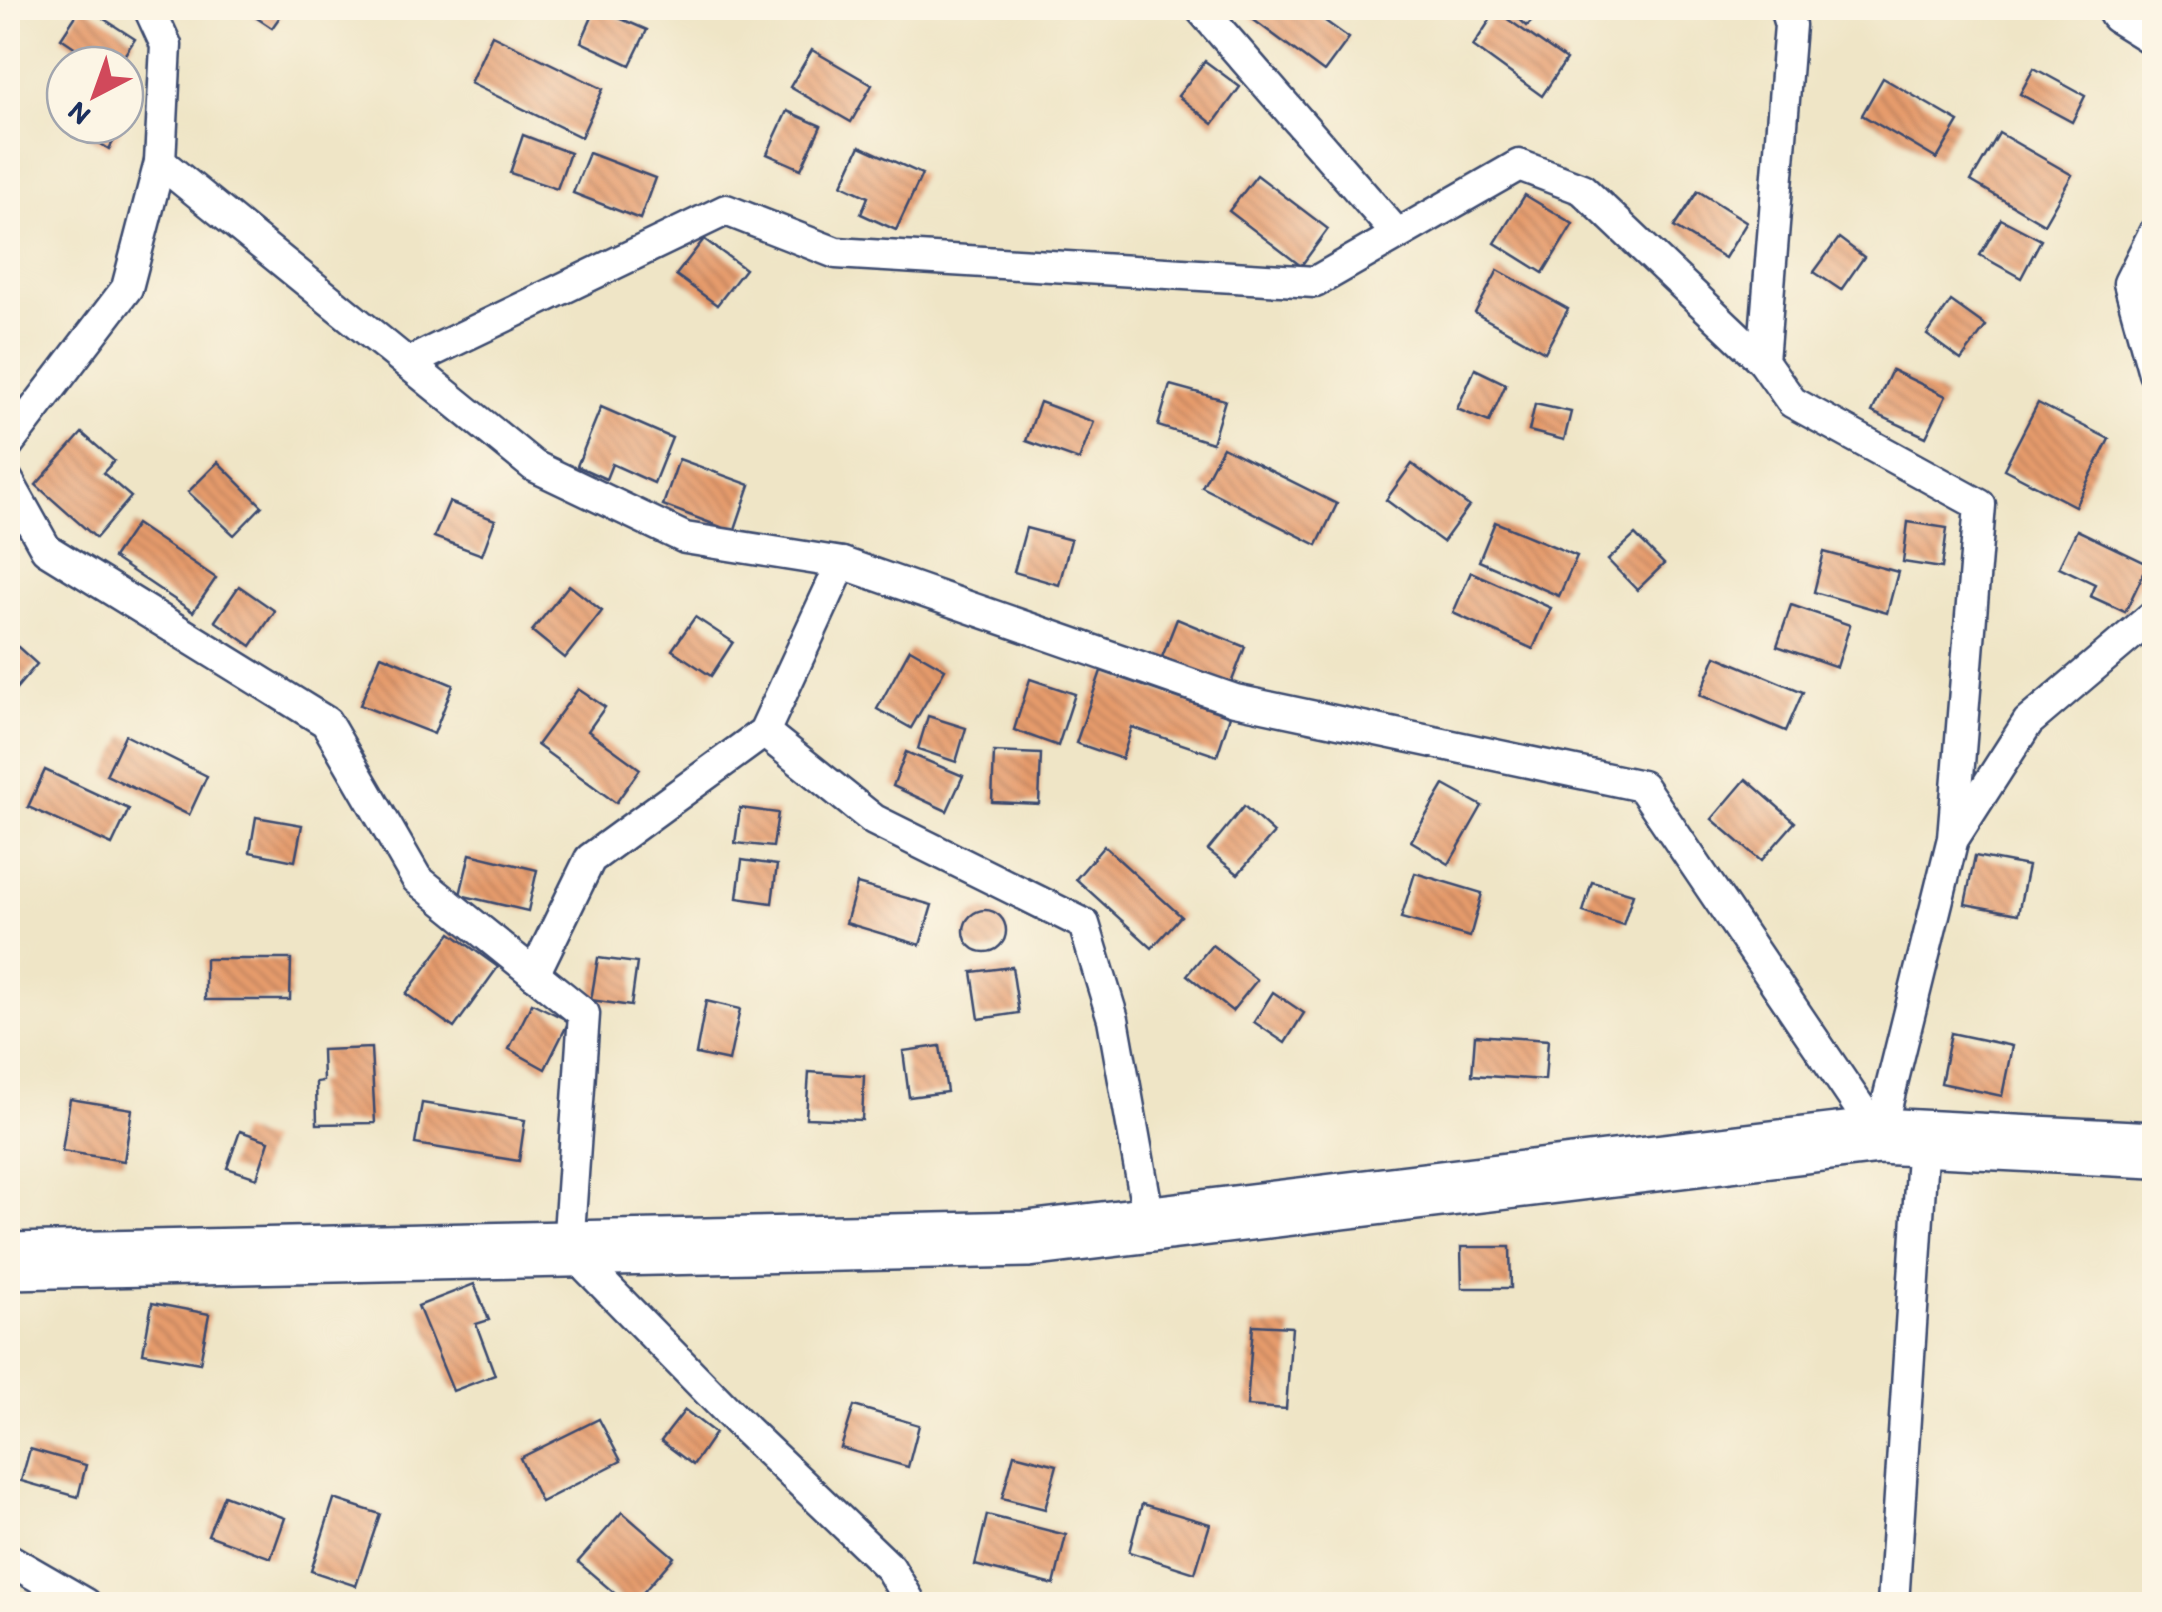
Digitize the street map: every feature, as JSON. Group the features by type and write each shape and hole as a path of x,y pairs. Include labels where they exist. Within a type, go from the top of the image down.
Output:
{"street":[{"path":"2125,8 2154,26"},
{"path":"8,1260 1028,1240 1901,1137 2154,1150"}],"lane":[{"path":"8,444 127,288 160,162 166,45 149,8"},
{"path":"1200,8 1397,234"},
{"path":"1763,361 1790,25 1785,8"},
{"path":"160,162 534,466 685,538 842,563 1235,700 1642,786 1901,1137"},
{"path":"408,363 726,210 836,253 1315,282 1519,165 1582,189 1763,361 1792,402 1980,505 1953,838 1901,1137 1893,1604"},
{"path":"2154,234 2128,283 2154,373"},
{"path":"8,481 46,549 326,722 417,879 584,1014 568,1248 746,1430 890,1568 911,1604"},
{"path":"534,974 590,859 764,732 842,563"},
{"path":"1953,838 2028,722 2154,615"},
{"path":"764,732 874,820 1084,924 1113,1018 1150,1225"},
{"path":"8,1558 86,1604"}],"building":[{"path":"81,8 87,8 135,39 131,45 71,45 61,38"},
{"path":"242,8 286,8 272,28"},
{"path":"596,8 647,30 630,65 581,42"},
{"path":"1259,8 1307,8 1349,38 1324,72 1251,18"},
{"path":"1507,8 1545,8 1527,26"},
{"path":"1496,11 1566,60 1542,96 1473,46"},
{"path":"492,35 603,89 581,137 470,83"},
{"path":"812,50 872,85 851,122 790,87"},
{"path":"1205,61 1240,87 1213,124 1178,96"},
{"path":"2034,68 2085,96 2072,122 2020,94"},
{"path":"1883,78 1959,122 1937,159 1862,115"},
{"path":"787,111 821,126 801,169 767,154"},
{"path":"1999,133 2072,175 2044,224 1971,181"},
{"path":"523,135 570,153 557,189 510,173"},
{"path":"860,146 922,174 896,230 861,214 868,197 842,185"},
{"path":"589,153 655,178 640,219 573,193"},
{"path":"1257,175 1328,229 1301,266 1229,211"},
{"path":"1698,191 1747,222 1725,258 1674,227"},
{"path":"1525,195 1573,224 1543,273 1495,243"},
{"path":"2001,219 2041,240 2021,278 1980,255"},
{"path":"1839,238 1864,257 1841,290 1814,272"},
{"path":"704,239 745,269 717,305 676,275"},
{"path":"1498,270 1568,309 1545,352 1475,313"},
{"path":"1951,301 1986,326 1961,360 1927,335"},
{"path":"1475,369 1506,384 1489,422 1457,409"},
{"path":"1892,370 1946,396 1926,437 1872,412"},
{"path":"1170,385 1225,400 1212,443 1158,426"},
{"path":"1040,402 1094,422 1079,460 1026,441"},
{"path":"2038,403 2109,439 2075,506 2004,469"},
{"path":"1535,404 1571,412 1564,440 1529,431"},
{"path":"601,407 672,438 654,483 612,464 606,479 577,466"},
{"path":"82,433 114,461 103,473 131,497 96,538 36,485"},
{"path":"1223,447 1337,504 1317,545 1202,487"},
{"path":"679,459 750,485 734,532 663,505"},
{"path":"218,462 262,506 234,535 188,492"},
{"path":"1412,464 1469,506 1443,542 1386,500"},
{"path":"449,502 495,520 482,555 434,537"},
{"path":"1495,522 1577,556 1559,596 1479,561"},
{"path":"1908,522 1947,528 1942,568 1903,562"},
{"path":"136,524 216,578 193,612 113,558"},
{"path":"1026,528 1071,540 1059,585 1014,572"},
{"path":"2077,530 2148,564 2125,612 2090,596 2095,584 2059,567"},
{"path":"1635,535 1664,564 1637,590 1608,560"},
{"path":"1824,552 1898,572 1887,613 1814,592"},
{"path":"1471,572 1551,608 1533,649 1453,613"},
{"path":"569,585 602,611 565,658 532,631"},
{"path":"239,586 275,611 251,646 215,621"},
{"path":"1791,605 1850,625 1837,667 1777,646"},
{"path":"695,617 733,642 711,676 672,650"},
{"path":"1177,619 1245,647 1230,686 1162,657"},
{"path":"8,638 37,664 8,698"},
{"path":"910,649 945,669 911,728 877,709"},
{"path":"381,655 453,685 434,734 360,705"},
{"path":"1716,656 1803,692 1786,731 1700,695"},
{"path":"1101,671 1230,716 1217,756 1132,727 1122,759 1076,743"},
{"path":"1030,679 1075,694 1058,746 1014,730"},
{"path":"578,689 605,707 588,731 640,769 616,803 537,745"},
{"path":"928,716 966,728 956,762 918,749"},
{"path":"125,735 207,776 189,815 106,775"},
{"path":"906,752 963,776 947,811 893,786"},
{"path":"994,752 1041,754 1039,804 992,802"},
{"path":"45,770 129,809 112,845 28,807"},
{"path":"1746,779 1795,822 1761,861 1712,819"},
{"path":"1444,785 1482,806 1449,864 1411,841"},
{"path":"1244,806 1274,833 1238,874 1208,850"},
{"path":"740,808 778,813 773,847 735,843"},
{"path":"256,817 302,825 295,861 250,852"},
{"path":"1104,846 1181,916 1152,948 1076,879"},
{"path":"470,854 537,870 528,911 460,895"},
{"path":"1975,856 2028,866 2018,914 1965,904"},
{"path":"742,860 777,865 772,903 737,898"},
{"path":"1415,873 1482,893 1470,937 1401,918"},
{"path":"1592,882 1633,894 1623,925 1583,912"},
{"path":"857,884 932,905 920,945 846,923"},
{"path":"985,910 1000,916 1006,931 1000,946 985,952 970,946 964,931 970,916"},
{"path":"451,933 498,967 454,1028 406,994"},
{"path":"1212,945 1257,980 1232,1011 1187,975"},
{"path":"598,958 637,963 631,1006 591,1000"},
{"path":"205,959 291,959 290,1000 205,1000"},
{"path":"1012,967 1019,1013 979,1019 972,972"},
{"path":"1273,992 1304,1013 1285,1043 1254,1022"},
{"path":"706,1001 740,1009 729,1061 696,1054"},
{"path":"532,1003 569,1021 545,1069 509,1049"},
{"path":"1951,1033 2012,1046 2002,1096 1941,1083"},
{"path":"1475,1035 1548,1040 1545,1080 1472,1075"},
{"path":"940,1046 947,1092 909,1097 903,1051"},
{"path":"371,1048 375,1123 317,1124 316,1082 323,1081 322,1050"},
{"path":"809,1072 864,1076 862,1120 806,1118"},
{"path":"70,1099 132,1109 124,1161 62,1151"},
{"path":"422,1103 525,1120 519,1161 415,1144"},
{"path":"240,1131 269,1141 257,1178 227,1168"},
{"path":"1461,1247 1510,1247 1511,1288 1462,1288"},
{"path":"474,1284 489,1320 476,1324 495,1375 453,1391 418,1306"},
{"path":"152,1303 209,1314 200,1363 143,1353"},
{"path":"1253,1325 1292,1327 1286,1409 1247,1406"},
{"path":"854,1406 919,1425 908,1467 841,1448"},
{"path":"685,1410 715,1433 693,1465 661,1441"},
{"path":"599,1419 621,1461 541,1502 520,1458"},
{"path":"30,1449 86,1465 78,1497 21,1481"},
{"path":"1014,1454 1057,1465 1045,1509 1002,1498"},
{"path":"224,1495 285,1518 271,1558 208,1535"},
{"path":"334,1499 380,1514 356,1586 311,1571"},
{"path":"1142,1504 1210,1524 1195,1573 1129,1552"},
{"path":"622,1512 674,1557 633,1604 627,1604 578,1562"},
{"path":"987,1515 1066,1535 1054,1585 975,1565"}]}
